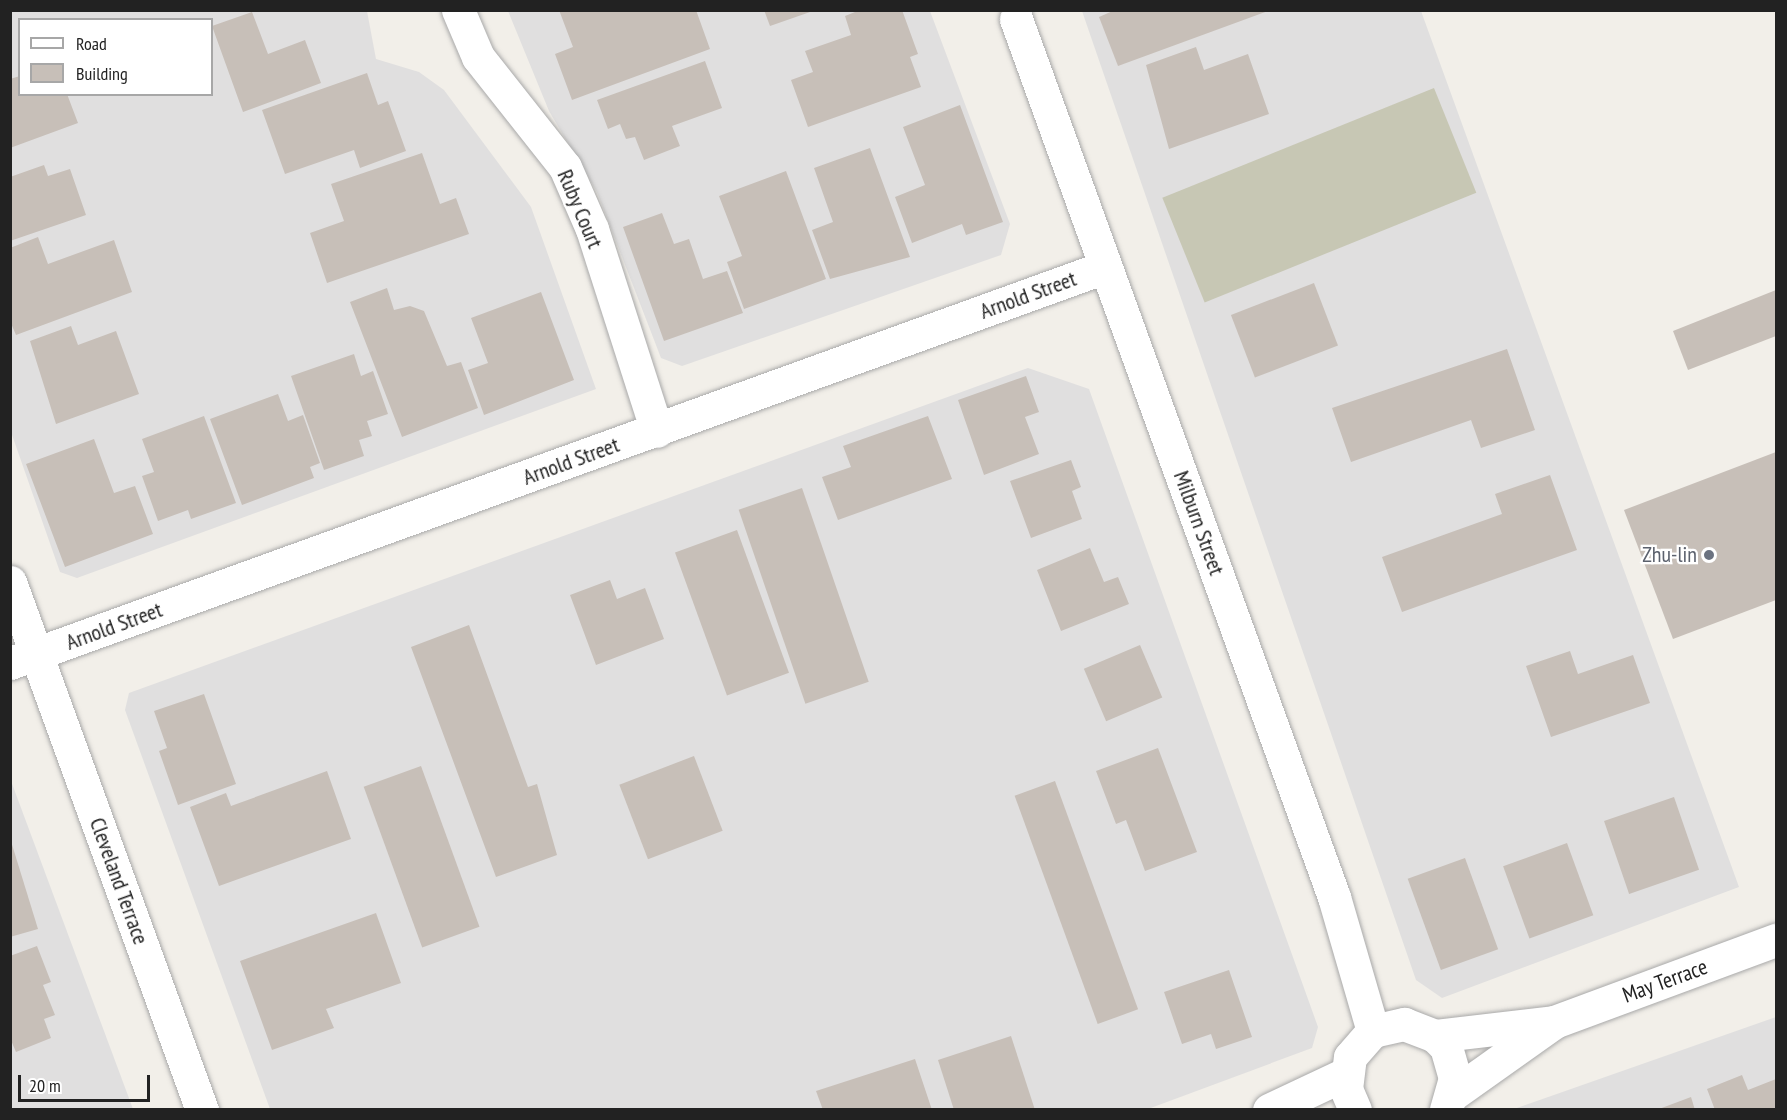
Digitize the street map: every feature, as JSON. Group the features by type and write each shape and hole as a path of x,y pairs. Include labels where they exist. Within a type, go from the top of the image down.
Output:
{"street":[{"name":"Ruby Court","path":"458,10 478,57 565,167 592,229 657,431"},
{"name":"Milburn Street","path":"1016,19 1334,897 1373,1031"},
{"name":"Arnold Street","path":"23,658 657,431 1105,267"},
{"name":"Cleveland Terrace","path":"10,582 23,658 202,1110"},
{"name":"May Terrace","path":"1435,1036 1554,1022 1776,940"},
{"name":"May Terrace","path":"1449,1102 1554,1022"},
{"path":"1355,1110 1345,1074 1359,1042 1373,1031 1404,1024 1435,1036 1453,1062 1449,1102"},
{"path":"1269,1110 1345,1074"}],"shaded area":[{"path":"10,11 367,11 376,59 419,72 444,90 531,207 596,389 77,578 60,572 11,432"},
{"path":"508,11 930,11 1010,224 1001,255 682,366 661,358 597,192 549,111"},
{"path":"1082,11 1421,11 1739,887 1442,998 1416,980"},
{"path":"1434,88 1476,193 1205,303 1162,198"},
{"path":"1028,368 1089,389 1318,1027 1312,1048 1148,1109 270,1109 125,710 129,693"},
{"path":"11,781 133,1109 11,1109"},
{"path":"1776,1017 1776,1109 1514,1109"}],"building":[{"path":"559,10 696,10 710,49 572,100 555,54 573,47"},
{"path":"764,10 813,10 813,11 770,26"},
{"path":"860,10 902,10 918,54 910,57 921,87 808,127 791,80 813,72 805,51 851,35 845,16"},
{"path":"1115,10 1268,11 1118,66 1099,17"},
{"path":"252,12 268,54 305,40 321,83 243,112 213,26"},
{"path":"1196,47 1204,70 1248,54 1269,114 1169,149 1146,65"},
{"path":"705,61 722,108 672,126 680,146 644,160 635,137 626,139 620,124 608,129 597,100"},
{"path":"367,73 378,105 388,101 406,151 360,168 354,150 285,174 262,110"},
{"path":"18,77 18,96 68,96 78,123 10,148 10,79"},
{"path":"960,105 1003,222 966,235 962,224 912,243 895,197 925,185 903,127"},
{"path":"870,148 910,257 830,279 812,230 833,222 814,168"},
{"path":"422,153 440,204 456,198 469,234 327,283 310,233 344,221 331,184"},
{"path":"44,165 48,176 70,169 86,215 10,241 10,177"},
{"path":"786,171 826,279 744,309 727,262 742,256 719,196"},
{"path":"662,213 674,244 689,239 703,279 727,271 743,313 664,341 623,227"},
{"path":"38,237 48,264 114,240 132,292 16,335 10,321 10,248"},
{"path":"1314,283 1338,346 1255,377 1231,315"},
{"path":"387,288 394,310 410,306 424,311 447,366 461,362 478,408 402,437 350,302"},
{"path":"1776,290 1776,336 1688,370 1673,331"},
{"path":"541,292 574,380 484,415 468,370 488,363 471,318"},
{"path":"71,326 78,345 116,331 139,394 56,424 30,341"},
{"path":"1507,349 1535,430 1481,448 1471,420 1351,462 1332,408"},
{"path":"354,354 361,376 373,371 388,414 367,421 372,436 359,440 364,456 324,470 291,376"},
{"path":"1026,376 1039,412 1025,417 1039,454 984,475 958,400"},
{"path":"278,394 288,421 303,415 320,463 310,467 314,478 242,505 210,419"},
{"path":"204,416 236,503 191,519 188,510 158,521 142,476 154,472 142,439"},
{"path":"928,416 952,479 838,520 822,477 851,467 843,446"},
{"path":"94,439 114,493 135,486 153,534 65,567 26,464"},
{"name":"Zhu-lin","path":"1776,452 1776,600 1673,639 1624,510"},
{"path":"1071,460 1081,487 1072,491 1082,519 1031,538 1010,481"},
{"path":"1550,475 1577,550 1402,612 1382,557 1502,514 1495,494"},
{"path":"802,488 869,682 805,704 739,510"},
{"path":"737,530 789,673 727,695 675,553"},
{"path":"1090,548 1104,582 1118,577 1129,604 1061,631 1037,570"},
{"path":"610,580 617,599 645,588 664,639 596,665 570,595"},
{"path":"469,625 528,787 537,784 557,855 496,877 411,647"},
{"path":"1140,645 1162,697 1106,721 1084,669"},
{"path":"1570,651 1578,674 1633,655 1650,703 1551,737 1526,666"},
{"path":"204,694 236,784 178,805 159,751 167,748 154,711"},
{"path":"1158,748 1197,852 1145,871 1126,820 1116,824 1096,771"},
{"path":"694,756 723,831 648,859 619,785"},
{"path":"421,766 479,927 422,948 364,787"},
{"path":"327,771 351,839 219,886 190,807 226,793 231,806"},
{"path":"1055,781 1138,1009 1098,1024 1015,796"},
{"path":"1674,797 1699,870 1629,894 1604,821"},
{"path":"10,838 38,929 10,937"},
{"path":"1567,843 1593,915 1529,939 1503,866"},
{"path":"1465,858 1498,949 1441,970 1408,879"},
{"path":"376,913 401,983 326,1009 334,1028 272,1050 240,961"},
{"path":"37,946 51,982 43,985 55,1015 44,1019 51,1038 16,1052 10,1038 10,956"},
{"path":"1229,970 1252,1037 1216,1049 1211,1034 1182,1044 1164,992"},
{"path":"1011,1036 1035,1110 954,1110 938,1060"},
{"path":"915,1059 932,1110 823,1110 816,1091"},
{"path":"1742,1075 1748,1090 1776,1079 1776,1110 1715,1110 1707,1089"},
{"path":"1691,1097 1695,1110 1659,1110 1659,1109"}],"place":[{"name":"Zhu-lin","path":"1709,555"}]}
